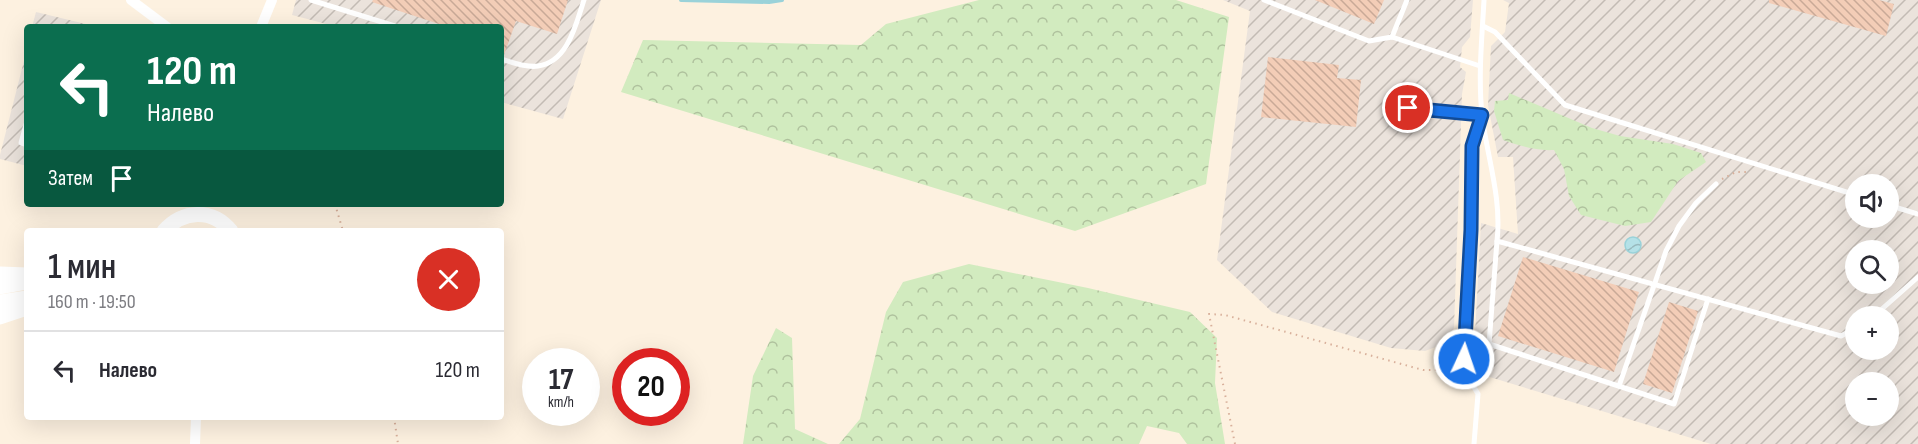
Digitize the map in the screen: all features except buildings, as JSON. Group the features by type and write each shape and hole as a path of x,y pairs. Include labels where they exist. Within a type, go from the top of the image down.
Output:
{"main road":[{"path":"167,228 181,217 206,209 228,228"},
{"path":"0,274 24,275"},
{"path":"0,287 24,283"},
{"path":"0,302 24,298"},
{"path":"0,317 24,309"}],"street":[{"path":"131,0 163,24"},
{"path":"262,24 272,0"},
{"path":"195,444 196,420"}],"lane":[{"path":"311,0 389,24"},
{"path":"504,60 521,65 538,66 564,51 584,0"},
{"path":"1264,0 1369,41 1392,37 1480,66"},
{"path":"1392,37 1407,0"},
{"path":"1484,0 1480,66 1482,115 1498,201 1489,344 1674,404 1708,299"},
{"path":"1483,26 1495,32 1565,105 1845,192"},
{"path":"1408,108 1482,115"},
{"path":"1474,444 1478,394 1464,370 1464,359 1471,230 1472,146 1482,115"},
{"path":"1619,386 1653,284 1679,226 1696,203 1716,184"},
{"path":"1899,208 1918,214"},
{"path":"1497,241 1841,336 1845,334"},
{"path":"1885,306 1918,277"}],"path":[{"path":"1716,184 1736,172 1757,172"},
{"path":"336,207 342,228"},
{"path":"1234,444 1209,314 1225,315 1423,370 1442,370 1464,359"},
{"path":"394,420 398,444"}],"shaded area":[{"path":"296,0 601,0 563,119 504,103 504,24 326,24 292,15"},
{"path":"1223,0 1473,0 1470,37 1462,47 1460,67 1466,72 1462,94 1454,328 1444,344 1425,351 1391,348 1272,312 1217,260 1250,11"},
{"path":"1503,0 1918,0 1918,444 1711,444 1473,372 1481,223 1518,234 1513,157 1498,157 1488,105 1491,46 1505,32 1509,3"},
{"path":"36,12 86,24 33,24"},
{"path":"24,61 24,165 0,159"}],"green space":[{"path":"979,0 1176,0 1229,17 1206,184 1075,231 621,92 643,40 861,45 886,24"},
{"path":"1509,93 1592,128 1620,136 1673,144 1701,153 1706,162 1678,181 1651,222 1625,226 1581,215 1569,196 1564,169 1554,150 1534,149 1503,140 1494,111 1495,101 1508,100"},
{"path":"969,264 1088,288 1190,312 1217,338 1215,383 1225,444 1187,444 1179,433 1147,426 1139,444 839,444 860,419 886,312 903,282"},
{"path":"776,328 792,338 795,429 828,444 743,444 753,376"}],"water":[{"path":"1633,237 1639,239 1641,245 1639,251 1633,253 1627,251 1625,245 1627,239"}],"waterway":[{"path":"681,0 769,2 782,0"}],"route":[{"path":"1408,108 1482,115 1472,146 1471,230 1464,359"}]}
